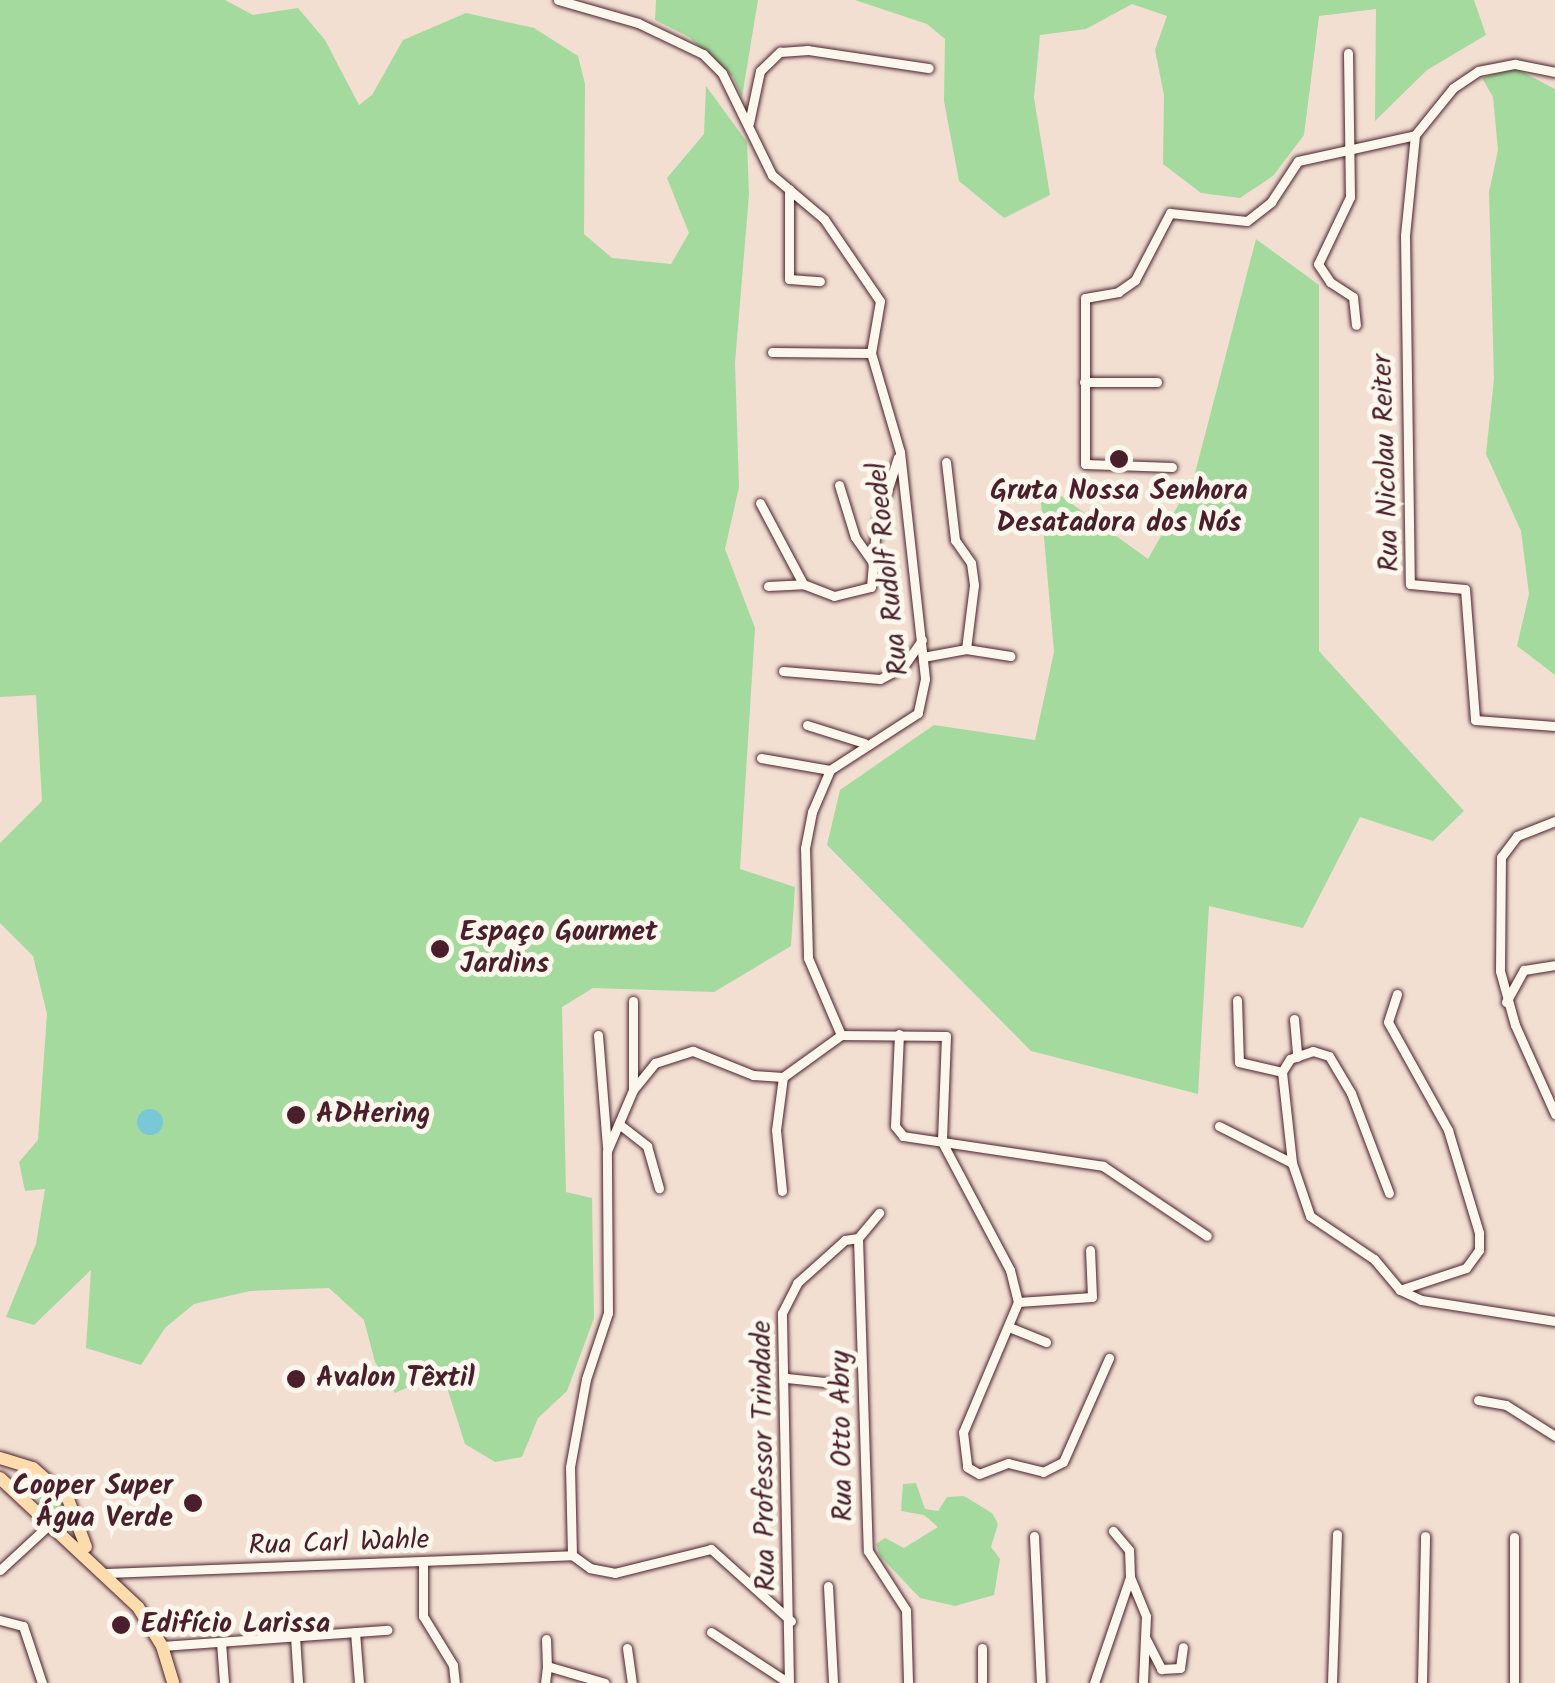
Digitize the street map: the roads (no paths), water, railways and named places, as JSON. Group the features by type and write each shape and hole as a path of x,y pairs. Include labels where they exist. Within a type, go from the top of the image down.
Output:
{"main road":[{"path":"0,1458 24,1464 68,1498 89,1554"},
{"path":"24,1464 12,1468 5,1481 107,1573 162,1646 173,1683"},
{"path":"52,1522 72,1512"}],"street":[{"name":"Rua Rudolf Roedel","path":"558,0 638,23 703,54 722,73 772,175 824,220 878,292 882,308 871,353 900,452 922,639 918,713 902,729 864,743 830,770"},
{"path":"749,125 760,72 780,52 808,50 930,68"},
{"path":"1348,53 1350,196 1318,264 1330,282 1353,297 1356,325"},
{"path":"1172,468 1085,464 1085,298 1118,292 1135,280 1150,260 1162,219 1181,210 1225,223 1247,221 1271,202 1298,161 1349,154 1415,135 1453,88 1478,71 1515,64 1555,72"},
{"name":"Rua Nicolau Reiter","path":"1415,135 1406,235 1410,584 1465,589 1475,720 1555,726"},
{"path":"789,190 788,278 820,281"},
{"path":"772,352 871,353"},
{"path":"1084,382 1157,382"},
{"path":"768,586 803,584 834,596 874,584 876,526 900,452"},
{"path":"946,462 956,540 974,585 966,650"},
{"path":"839,485 855,537 874,564"},
{"path":"760,503 803,584"},
{"path":"783,671 880,680 903,667 922,639"},
{"path":"923,657 966,650 1010,656"},
{"path":"807,725 864,743"},
{"path":"761,758 830,770 805,848 806,938 841,1036"},
{"path":"1555,822 1517,836 1501,857 1506,1002 1555,1114"},
{"path":"1506,1002 1524,970 1555,965"},
{"path":"1397,994 1388,1022 1448,1130 1479,1233 1479,1250 1466,1268 1400,1290"},
{"path":"1238,1000 1239,1062 1282,1072"},
{"path":"632,1001 634,1090"},
{"path":"1294,1019 1297,1057"},
{"path":"899,1034 896,1126 902,1136 1103,1166 1207,1236"},
{"path":"598,1035 607,1151 608,1313 586,1379 570,1467 572,1555 590,1568 615,1573 710,1549 791,1620"},
{"path":"607,1151 634,1090 655,1063 693,1050 752,1074 783,1077 841,1036 946,1036 942,1142 1010,1270 1018,1302 978,1389 963,1432 963,1458 979,1474 1008,1464 1030,1470 1053,1468 1073,1447 1109,1358"},
{"path":"1282,1072 1297,1057 1313,1051 1329,1056 1389,1193"},
{"path":"1282,1072 1292,1163 1310,1216 1374,1259 1400,1290 1421,1300 1555,1320"},
{"path":"782,1191 776,1130 783,1077"},
{"path":"619,1124 647,1146 659,1188"},
{"path":"1219,1126 1292,1163"},
{"name":"Rua Professor Trindade","path":"789,1683 787,1378 782,1313 789,1293 845,1240 858,1238 879,1214"},
{"name":"Rua Otto Abry","path":"858,1238 868,1551 906,1610 908,1683"},
{"path":"1018,1302 1092,1297 1090,1250"},
{"path":"1009,1328 1046,1342"},
{"path":"787,1378 834,1383"},
{"path":"1478,1400 1506,1405 1555,1436"},
{"path":"0,1570 52,1522"},
{"path":"1094,1683 1130,1577 1129,1550 1113,1531"},
{"path":"1332,1683 1338,1534"},
{"path":"1034,1536 1041,1683"},
{"path":"1422,1683 1425,1536"},
{"path":"1514,1537 1514,1683"},
{"name":"Rua Carl Wahle","path":"107,1573 423,1564 572,1555"},
{"path":"423,1564 423,1616 453,1666 455,1683"},
{"path":"1130,1577 1144,1602 1142,1683"},
{"path":"828,1586 832,1683"},
{"path":"0,1620 23,1626 42,1683"},
{"path":"162,1646 387,1630"},
{"path":"356,1632 359,1683"},
{"path":"711,1632 789,1683"},
{"path":"295,1636 298,1683"},
{"path":"544,1683 548,1666 546,1639"},
{"path":"1146,1639 1162,1669 1180,1668 1182,1648"},
{"path":"221,1642 224,1683"},
{"path":"627,1648 632,1683"},
{"path":"982,1648 982,1683"},
{"path":"548,1666 605,1683"}],"water":[{"path":"150,1109 159,1113 163,1122 159,1131 150,1135 141,1131 137,1122 141,1113"}],"place":[{"name":"Gruta Nossa Senhora Desatadora dos Nós","path":"1119,459"},
{"name":"Espaço Gourmet Jardins","path":"440,949"},
{"name":"ADHering","path":"296,1115"},
{"name":"Avalon Têxtil","path":"296,1379"},
{"name":"Cooper Super Água Verde","path":"193,1503"},
{"name":"Edifício Larissa","path":"121,1625"}]}
